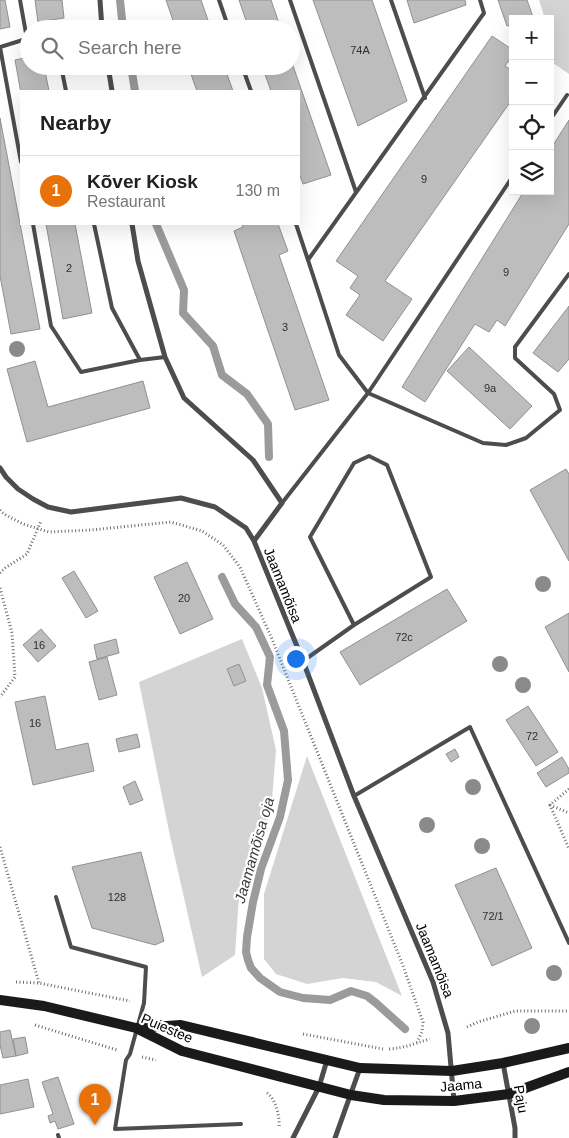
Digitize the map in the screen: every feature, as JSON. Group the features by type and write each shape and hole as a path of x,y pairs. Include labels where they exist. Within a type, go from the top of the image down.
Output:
{"main road":[{"name":"Puiestee","path":"0,1000 44,1006 136,1028 182,1051 351,1095"},
{"name":"Jaama","path":"136,1028 181,1025 360,1068 452,1071 503,1063 569,1048"},
{"name":"Jaama","path":"351,1095 384,1100 454,1102 509,1094 569,1072"}],"street":[{"path":"100,0 101,20"},
{"path":"109,75 112,90"},
{"path":"132,225 138,261 164,357 184,398 253,460 282,504"},
{"path":"0,468 6,478 18,489 48,507 71,512 181,498 215,507 246,528 254,541"},
{"name":"Jaamamõisa","path":"282,504 254,541 303,661 354,796 433,982 448,1032 454,1102"},
{"path":"292,1138 319,1087 327,1059"},
{"name":"Paju","path":"503,1063 515,1128 515,1138"},
{"path":"335,1138 360,1068"}],"lane":[{"path":"20,0 24,20"},
{"path":"219,0 226,20"},
{"path":"290,0 297,20"},
{"path":"391,0 424,98"},
{"path":"308,260 484,13 480,0"},
{"path":"300,29 356,192"},
{"path":"20,41 0,47 20,157"},
{"path":"63,75 66,90"},
{"path":"245,75 251,90"},
{"path":"554,114 567,94"},
{"path":"282,504 368,392 509,182"},
{"path":"32,225 51,326 81,372 164,357"},
{"path":"94,225 112,308 140,360"},
{"path":"296,225 339,354 368,392 483,443 506,445 526,438 560,410 554,394 515,358 515,348 569,274"},
{"path":"303,661 354,625 431,577 388,465 369,456 354,464 310,537 354,625"},
{"path":"354,796 470,727 569,943"},
{"path":"56,897 71,947 146,967 144,1004 130,1054 126,1060 115,1128 241,1124"}],"path":[{"path":"0,573 27,554 48,507"},
{"path":"0,510 10,517 49,532 171,522 202,531 223,545 240,567 272,639 403,966 423,1022 418,1042 430,1039"},
{"path":"0,588 12,633 15,677 0,697"},
{"path":"550,805 569,789"},
{"path":"550,805 569,812"},
{"path":"550,805 569,849"},
{"path":"0,847 44,1006"},
{"path":"467,1027 516,1011 569,1011"},
{"path":"31,1024 130,1054 157,1060"},
{"path":"262,1090 270,1094 276,1106 280,1124 279,1131"}],"shaded area":[{"path":"539,0 569,0 569,74 554,64 554,15 544,15"},
{"path":"242,639 262,688 276,750 271,812 239,896 235,955 202,977 170,836 139,682"},
{"path":"307,756 402,996 376,982 343,978 307,984 276,974 264,959 264,894"}],"building":[{"path":"0,0 5,0 10,27 0,29"},
{"path":"35,0 62,0 64,18 38,20"},
{"path":"166,0 201,0 208,20 173,20"},
{"path":"239,0 271,0 278,20 246,20"},
{"path":"313,0 372,0 407,101 358,126"},
{"path":"407,0 465,0 466,5 414,23"},
{"path":"498,0 527,0 532,15 509,15 509,26 507,26"},
{"path":"492,36 509,47 509,60 505,66 509,68 509,104 385,281 412,299 383,341 346,315 360,295 350,288 358,276 336,261"},
{"path":"20,59 20,75 46,75 49,90 20,90 15,60"},
{"path":"191,75 227,75 233,90 197,90"},
{"path":"265,75 296,75 331,175 303,184 300,176 300,90 271,90"},
{"path":"0,118 40,329 11,334 0,276"},
{"path":"569,120 569,224 505,326 497,320 489,332 475,324 425,402 402,387 522,195 554,195 554,144"},
{"path":"46,225 75,225 92,313 63,319"},
{"path":"242,225 278,225 288,251 279,255 329,400 295,410 234,231 243,227"},
{"path":"569,306 569,359 558,372 533,353"},
{"path":"469,347 532,406 510,429 447,371"},
{"path":"35,361 48,407 143,381 150,408 27,442 7,369"},
{"path":"566,469 569,474 569,561 530,490"},
{"path":"187,562 213,619 180,634 154,577"},
{"path":"74,571 98,611 86,618 62,578"},
{"path":"447,589 467,621 360,685 340,652"},
{"path":"569,613 569,672 545,627"},
{"path":"41,629 56,646 38,662 23,645"},
{"path":"116,639 119,653 97,659 94,645"},
{"path":"107,657 117,695 99,700 89,662"},
{"path":"239,664 246,681 234,686 227,669"},
{"path":"45,696 56,750 88,743 94,771 33,785 15,702"},
{"path":"528,706 558,752 536,766 506,720"},
{"path":"137,734 140,747 119,752 116,739"},
{"path":"455,749 459,757 451,762 446,754"},
{"path":"562,757 569,769 569,773 546,787 537,773"},
{"path":"135,781 143,800 130,805 123,787"},
{"path":"141,852 164,941 155,945 92,928 72,867"},
{"path":"496,868 532,948 492,966 455,885"},
{"path":"10,1030 16,1056 3,1058 0,1032"},
{"path":"25,1037 28,1053 16,1056 13,1039"},
{"path":"58,1077 74,1124 58,1129 55,1121 50,1123 48,1116 53,1114 42,1082"},
{"path":"28,1079 34,1107 0,1114 0,1085"}],"waterway":[{"name":"Jaamamõisa oja","path":"120,0 122,20"},
{"name":"Jaamamõisa oja","path":"132,75 135,90"},
{"name":"Jaamamõisa oja","path":"156,225 184,290 183,313 213,346 222,375 247,394 268,424 269,457"},
{"name":"Jaamamõisa oja","path":"222,577 235,604 256,627 270,657 267,685 284,731 288,780 280,817 261,869 253,902 246,952 251,968 260,978 280,992 303,998 330,1000 351,991 367,996 405,1029"}],"place":[{"name":"Kõver Kiosk","path":"95,1125"}]}
